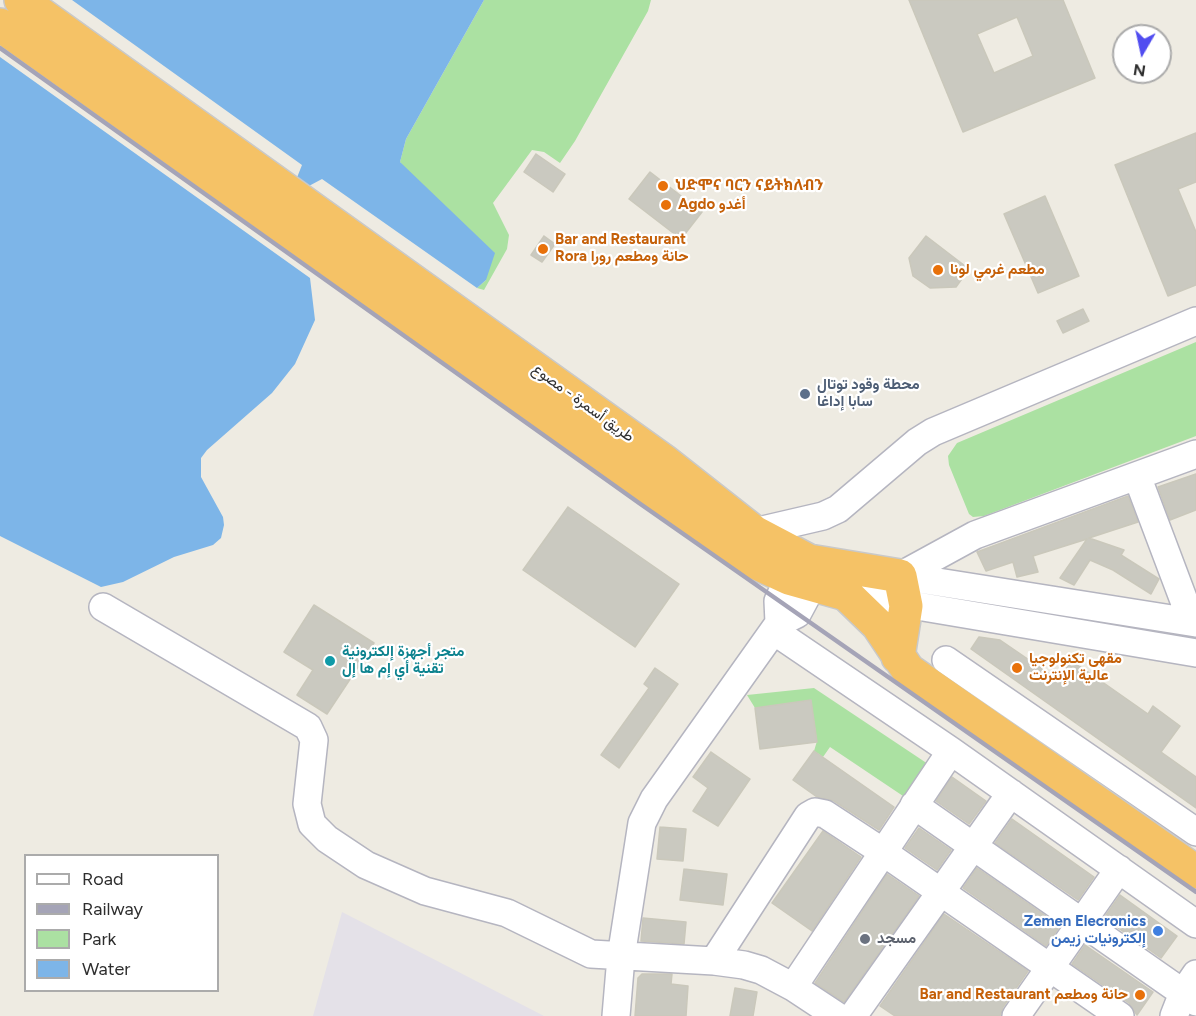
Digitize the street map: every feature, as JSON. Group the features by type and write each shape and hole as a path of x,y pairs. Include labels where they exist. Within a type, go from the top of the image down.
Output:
{"highway":[{"name":"طريق أسمرة - مصوع","path":"21,0 359,241 656,474 754,532 803,575 903,591"},
{"path":"0,25 339,267 656,474 748,559 803,575 846,594 878,625 908,670 1196,872"},
{"path":"898,657 903,591"}],"street":[{"path":"754,532 823,516 838,509 917,442 933,432 1196,321"},
{"path":"903,591 975,535 1196,454"},
{"path":"846,594 903,591 1194,622 1137,476"},
{"path":"616,1016 621,957 642,823 654,799 776,627 778,601 803,575"},
{"path":"903,591 1196,653"},
{"path":"103,607 308,727 314,740 307,804 312,824 327,839 366,865 426,891 507,912 591,954 714,961 753,967 793,987 837,1016"},
{"path":"776,627 1196,924"},
{"path":"946,660 1196,832"},
{"path":"793,987 951,750"},
{"path":"853,1016 1011,793"},
{"path":"914,805 1082,923 1181,1001"},
{"path":"714,961 808,816 815,812 825,814 883,852 1120,1016"},
{"path":"1016,1016 1119,869"}],"shaded area":[{"path":"342,912 544,1016 313,1016"}],"green space":[{"path":"484,0 651,0 648,11 575,141 560,163 544,152 532,150 493,203 509,235 507,249 484,290 477,288 486,280 400,162 406,139"},
{"path":"1196,342 1196,436 984,516 973,517 969,514 949,465 948,456 957,443"},
{"path":"814,688 928,764 906,798 830,747 823,757 814,751 817,741 811,700 755,708 747,695"}],"water":[{"path":"72,0 484,0 406,139 400,162 495,253 486,280 477,288 322,179 307,187 296,180 302,165"},
{"path":"0,57 310,278 315,320 295,364 272,393 207,450 201,458 201,477 223,517 221,538 213,545 174,557 123,582 101,587 0,536"}],"building":[{"path":"909,0 1063,0 1095,78 963,132","holes":["1017,17 1033,56 994,73 977,34"]},
{"path":"1196,133 1196,182 1178,189 1196,232 1196,285 1168,296 1115,165"},
{"path":"536,154 565,174 553,192 524,172"},
{"name":"Agdo أغدو","path":"650,172 702,212 681,239 629,199"},
{"path":"1045,196 1079,276 1038,293 1004,214"},
{"name":"Bar and Restaurant Rora حانة ومطعم رورا","path":"544,236 555,244 542,262 531,255"},
{"path":"926,236 969,269 956,287 930,288 913,276 909,258"},
{"path":"1083,309 1089,321 1063,333 1057,321"},
{"path":"1196,474 1196,510 1170,520 1158,487"},
{"path":"1128,496 1138,522 1089,538 1124,550 1121,555 1159,579 1151,594 1113,570 1090,560 1074,585 1060,578 1087,539 1033,556 1038,572 1017,577 1013,562 986,571 977,552"},
{"path":"568,507 679,584 635,647 523,570"},
{"name":"متجر أجهزة إلكترونية تقنية أي إم ها إل","path":"314,605 374,643 327,714 297,695 313,670 284,652"},
{"path":"979,637 1000,640 1057,679 1071,660 1148,714 1153,706 1180,726 1161,752 1196,777 1196,808 971,649"},
{"path":"655,668 678,684 619,768 601,755 649,688 644,684"},
{"path":"811,700 817,742 760,749 755,708"},
{"path":"814,751 894,807 879,830 834,801 817,797 793,780"},
{"path":"711,752 750,779 718,826 693,811 708,788 693,777"},
{"path":"952,777 986,801 969,824 936,801"},
{"path":"1012,819 1094,877 1078,900 995,843"},
{"path":"660,827 686,829 683,861 657,859"},
{"path":"919,828 951,850 937,870 905,848"},
{"path":"823,831 861,857 812,931 772,903"},
{"path":"977,868 1060,926 1046,946 963,888"},
{"path":"684,869 727,874 723,905 680,900"},
{"name":"مسجد","path":"887,874 919,896 844,1002 815,983"},
{"path":"1120,895 1177,936 1161,958 1104,918"},
{"path":"944,914 1028,971 1003,1007 1000,1016 895,1016 880,1006"},
{"path":"643,918 686,922 684,944 641,941"},
{"path":"1085,945 1153,992 1137,1015 1129,1003 1072,964"},
{"path":"642,974 672,974 671,984 688,986 686,1016 635,1016 638,978"},
{"path":"735,988 757,992 753,1016 730,1016"}],"railway":[{"path":"0,48 639,503 1196,892"}],"place":[{"name":"ህድሞና ባርን ናይትክለብን","path":"663,186"},
{"name":"Agdo أغدو","path":"666,205"},
{"name":"Bar and Restaurant Rora حانة ومطعم رورا","path":"543,249"},
{"name":"مطعم غرمي لونا","path":"938,270"},
{"name":"محطة وقود توتال سابا إداغا","path":"805,394"},
{"name":"متجر أجهزة إلكترونية تقنية أي إم ها إل","path":"330,661"},
{"name":"مقهى تكنولوجيا عالية الإنترنت","path":"1017,668"},
{"name":"Zemen Elecronics إلكترونيات زيمن","path":"1158,931"},
{"name":"مسجد","path":"865,939"},
{"name":"Bar and Restaurant حانة ومطعم","path":"1140,995"}]}
